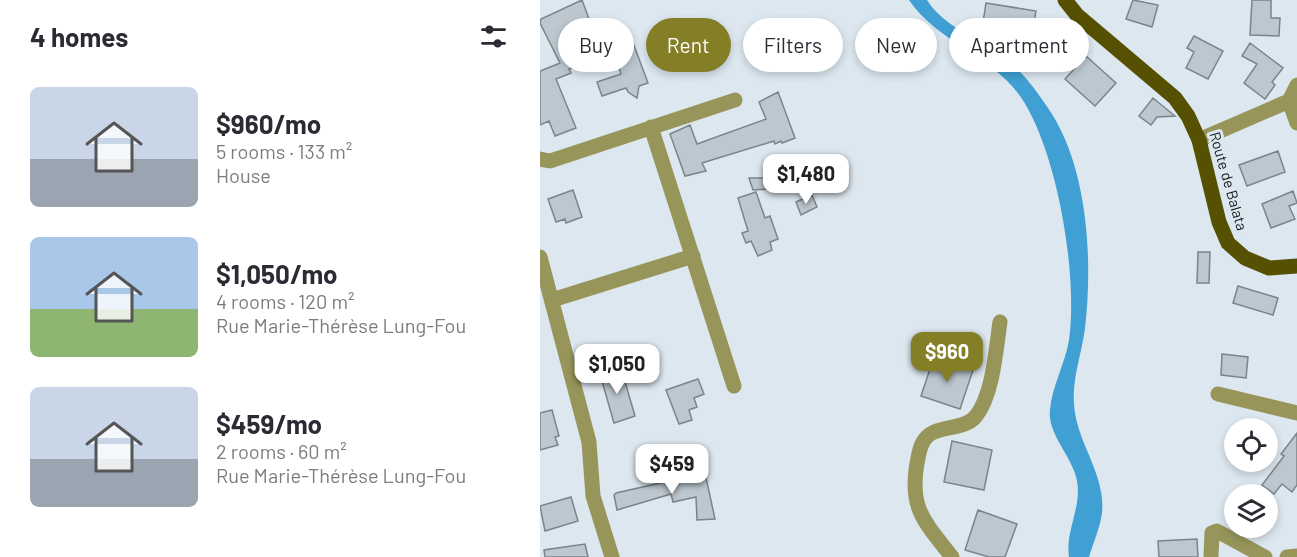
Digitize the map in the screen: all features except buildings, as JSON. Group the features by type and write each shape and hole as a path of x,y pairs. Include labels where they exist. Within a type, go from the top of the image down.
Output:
{"main road":[{"name":"Route de Balata","path":"1065,0 1077,15 1175,98 1188,116 1199,140 1219,222 1228,243 1245,258 1269,268 1297,266"}],"street":[{"path":"1199,140 1289,101 1297,86"},
{"path":"540,159 550,161 735,100"},
{"path":"1289,101 1297,123"},
{"path":"651,127 734,386"},
{"path":"540,256 589,442 593,496 612,557"},
{"path":"552,300 693,256"},
{"path":"952,557 917,508 913,483 921,445 927,436 966,423 977,415 993,365 1000,322"},
{"path":"1218,394 1297,413"},
{"path":"1210,557 1210,540 1212,533 1217,531 1265,557"},
{"path":"1287,557 1297,556"}],"water":[{"path":"909,0 927,0 949,23 949,38 937,29 937,18 924,18"},
{"path":"1019,72 1048,108 1072,157 1085,214 1087,301 1074,404 1080,432 1100,485 1102,499 1101,519 1089,557 1069,557 1069,538 1078,491 1077,481 1050,419 1053,392 1069,340 1071,314 1071,284 1063,218 1047,153 1036,125 1024,102 998,73"}]}
